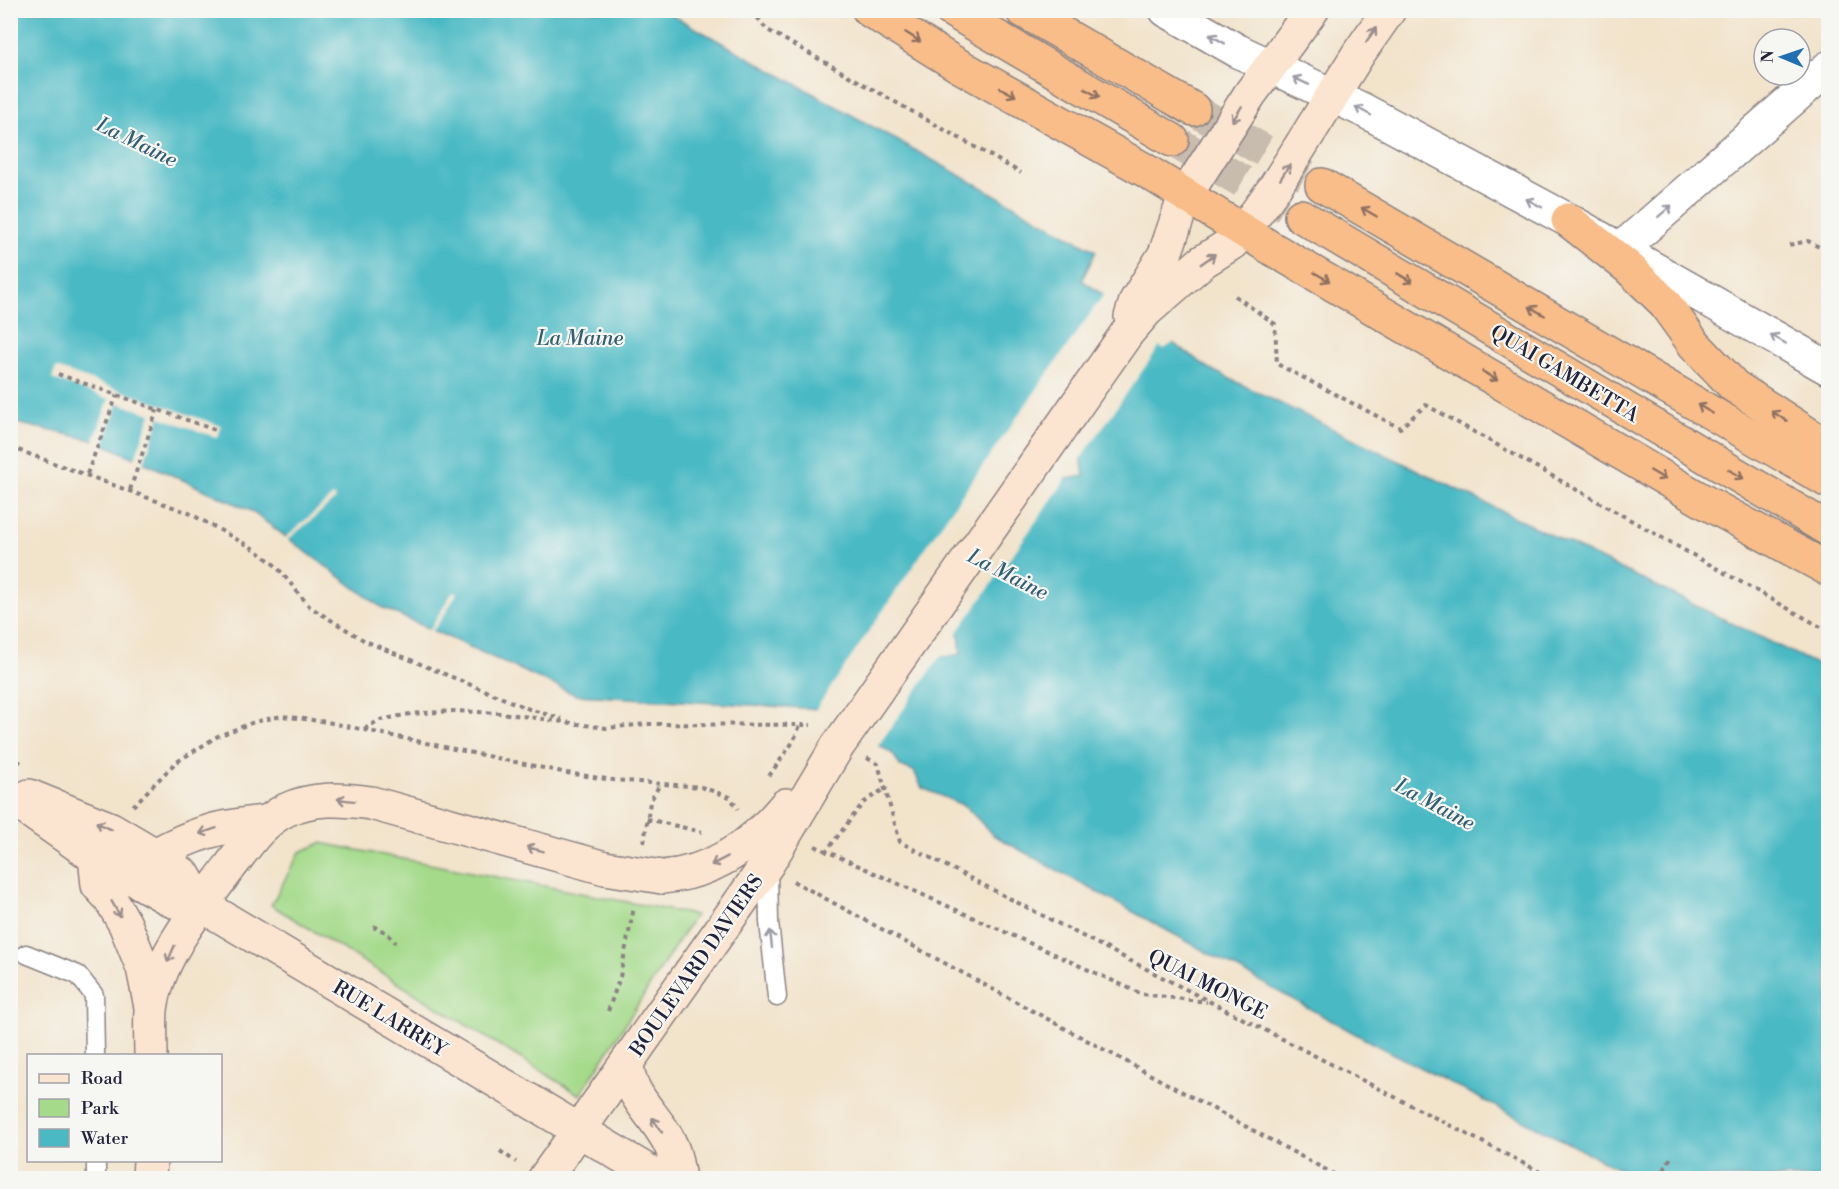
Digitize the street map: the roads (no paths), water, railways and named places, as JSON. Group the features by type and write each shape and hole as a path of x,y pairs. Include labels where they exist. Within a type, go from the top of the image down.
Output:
{"highway":[{"path":"869,10 956,64 1143,169 1271,248 1705,502 1828,569"},
{"path":"951,10 1172,140"},
{"path":"1022,10 1193,109"},
{"name":"QUAI GAMBETTA","path":"1322,185 1828,481"},
{"name":"QUAI GAMBETTA","path":"1301,216 1828,529"},
{"path":"1568,220 1628,267 1656,295 1702,353 1734,386 1828,447"}],"main road":[{"path":"151,1009 177,940 200,904 265,822 288,809 333,798 371,803 605,868 662,877 688,875 730,856 767,828 832,754 1137,315 1165,254 1185,196 1269,66 1312,10"},
{"path":"1137,315 1202,262 1232,243 1244,230 1275,187 1389,10"},
{"name":"BOULEVARD DAVIERS","path":"532,1171 579,1132 627,1063 777,870 832,754"},
{"path":"10,789 102,825 155,855 184,875 200,904"},
{"name":"RUE LARREY","path":"10,797 95,857 173,901 200,904 659,1179"},
{"path":"155,855 181,840 214,828 265,822"},
{"path":"95,857 98,885 110,898 125,924 143,968 151,1009 151,1054"},
{"path":"627,1063 627,1073 634,1090 673,1149 679,1179"},
{"path":"149,1179 150,1162"}],"street":[{"path":"1166,10 1269,66 1333,96 1568,220 1828,368"},
{"path":"1621,249 1828,68"}],"lane":[{"path":"777,870 769,922 777,998"},
{"path":"26,954 78,975 94,995 95,1054"},
{"path":"96,1162 96,1179"}],"water":[{"name":"La Maine","path":"11,11 665,11 1096,251 1082,280 1212,370 1828,670 1828,1178 1636,1178 1374,1044 993,835 965,806 922,788 914,771 900,766 893,754 821,709 576,695 381,607 251,511 97,441 11,422","holes":["1033,423 1081,458 1084,476 1066,479 1017,444 1014,426","909,601 959,635 961,654 944,657 894,623 891,604"]}],"tunnel":[{"path":"1193,109 1322,185"},
{"path":"1172,140 1301,216"}]}
